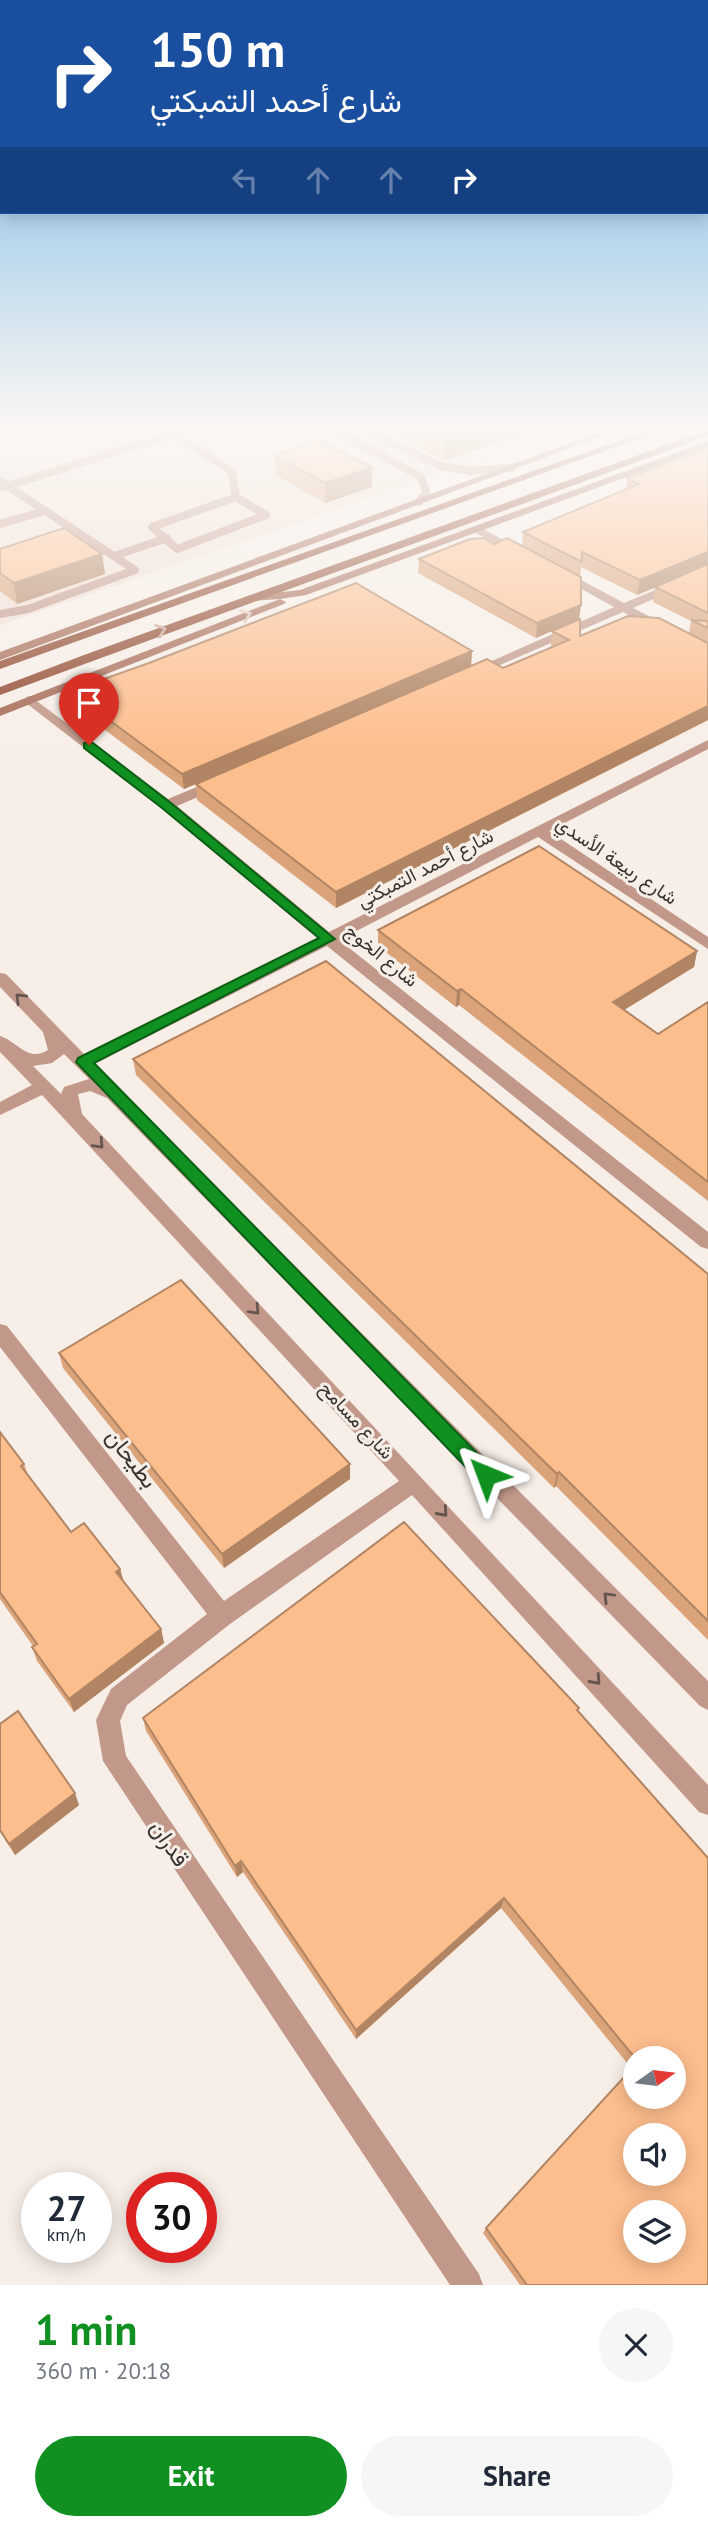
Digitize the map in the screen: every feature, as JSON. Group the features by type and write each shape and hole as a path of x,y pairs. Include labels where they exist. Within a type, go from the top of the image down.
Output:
{"main road":[{"path":"0,656 319,539"},
{"path":"0,665 351,539"},
{"path":"0,691 96,653 415,539"},
{"path":"0,712 302,593 450,539"},
{"path":"251,598 302,593"}],"street":[{"path":"494,539 537,561"},
{"path":"549,568 671,633"},
{"path":"458,678 708,572"},
{"name":"شارع الخوج","path":"30,700 167,805 328,939 708,1242"},
{"name":"شارع أحمد التمبكتي","path":"83,1062 708,744"},
{"path":"167,805 230,778"},
{"name":"شارع ربيعة الأسدي","path":"539,831 708,944"},
{"path":"0,978 708,1698"},
{"path":"4,1046 36,1062 47,1061 57,1052 51,1028"},
{"name":"شارع مسامح","path":"4,1046 41,1087 74,1117 414,1482 708,1803"},
{"path":"74,1117 69,1101 70,1091 82,1084 93,1084 118,1098"},
{"path":"0,1109 41,1087"},
{"name":"بطيحان","path":"0,1332 222,1616"},
{"name":"قدران","path":"414,1482 222,1616 119,1697 108,1720 114,1760 468,2285"}],"lane":[{"path":"0,614 28,610 135,570 87,539"},
{"path":"114,556 165,539"},
{"path":"168,539 177,549 204,539"}],"shaded area":[{"path":"0,539 252,539 0,625"}],"building":[{"path":"32,539 80,539 102,554 14,583 0,573 0,549"},
{"path":"470,539 485,539 494,544 508,539 581,577 581,605 537,623 419,559"},
{"path":"536,539 708,539 708,552 640,580 582,552 582,562"},
{"path":"708,564 708,613 655,587"},
{"path":"356,583 472,651 182,774 70,691 149,663"},
{"path":"628,616 659,618 708,643 708,706 336,892 196,784 487,659 503,668 569,640 552,631 580,619 580,636"},
{"path":"691,620 708,621 708,628"},
{"path":"539,846 697,951 613,1002 658,1034 708,1002 708,1182 461,989 457,991 378,930"},
{"path":"326,961 708,1274 708,1621 559,1472 557,1474 133,1059"},
{"path":"181,1280 350,1464 222,1554 59,1353"},
{"path":"0,1432 24,1464 21,1466 71,1532 84,1523 120,1569 116,1572 161,1629 69,1699 32,1647 37,1644 0,1592"},
{"path":"404,1522 579,1708 577,1710 708,1858 708,2285 527,2285 486,2228 623,2078 623,2109 686,2109 686,2046 625,2046 504,1898 356,2030 241,1861 235,1866 143,1718"},
{"path":"18,1711 75,1793 9,1844 0,1830 0,1724"}],"route":[{"path":"89,745 167,805 328,939 83,1062 486,1475"}]}
